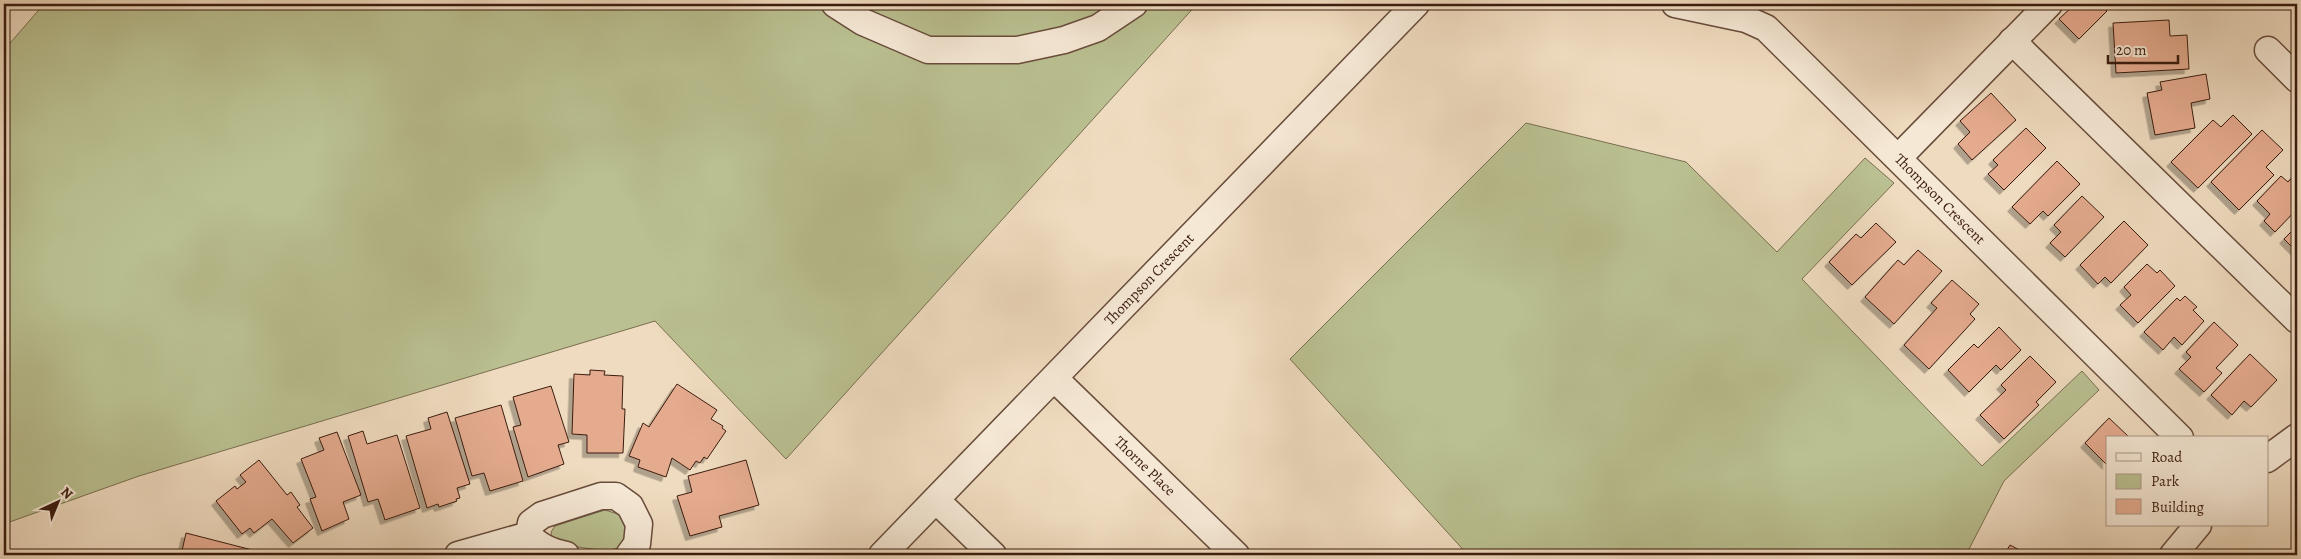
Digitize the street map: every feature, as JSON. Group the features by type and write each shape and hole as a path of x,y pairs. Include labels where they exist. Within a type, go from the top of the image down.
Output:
{"street":[{"path":"836,4 862,22 928,50 1017,50 1064,40 1098,28 1134,4"},
{"name":"Thompson Crescent","path":"882,555 1416,4"},
{"name":"Thompson Crescent","path":"1675,4 1746,19 1766,28 2178,436"},
{"path":"1898,158 2049,4"},
{"path":"2012,41 2297,320"},
{"path":"2268,50 2297,79"},
{"name":"Thorne Place","path":"1054,378 1236,555"},
{"path":"2268,458 2297,437"},
{"path":"529,535 532,523 542,514 601,496 616,496 630,506 639,524 637,544 629,555"},
{"path":"936,500 993,555"},
{"path":"2173,555 2197,526"},
{"path":"458,555 529,535"},
{"path":"529,535 545,548 566,555"}],"green space":[{"path":"44,4 1197,4 786,459 655,321 139,476 4,524 4,50"},
{"path":"1526,123 1686,162 1777,252 1865,158 1894,183 1802,279 1982,466 2082,371 2099,390 2004,481 1966,555 1468,555 1290,359"},
{"path":"605,510 621,515 628,528 623,544 618,548 611,550 592,549 558,543 552,538 551,532 555,526"}],"building":[{"path":"2075,4 2100,4 2107,11 2079,39 2059,19"},
{"path":"2169,20 2170,36 2187,35 2189,69 2116,73 2113,23"},
{"path":"2206,74 2210,99 2191,103 2195,128 2155,135 2147,93 2162,90 2160,82"},
{"path":"1991,93 2016,120 1972,160 1958,144 1970,132 1960,121"},
{"path":"2233,115 2252,134 2198,188 2171,162 2213,120 2221,127"},
{"path":"2026,128 2046,148 2004,190 1988,174 1998,165 1993,160"},
{"path":"2262,130 2283,150 2266,167 2274,175 2239,210 2211,182"},
{"path":"2057,161 2080,184 2048,216 2043,211 2030,224 2012,207"},
{"path":"2297,172 2297,209 2275,232 2264,221 2270,214 2257,201 2281,176 2288,182"},
{"path":"2082,196 2104,217 2065,257 2050,243 2061,232 2054,225"},
{"path":"2124,221 2148,245 2111,283 2105,277 2098,284 2080,265"},
{"path":"1876,223 1896,242 1852,285 1829,262 1856,234 1861,238"},
{"path":"2297,226 2297,252 2284,239"},
{"path":"1918,250 1942,271 1894,324 1865,297 1898,260 1904,265"},
{"path":"2147,264 2157,273 2160,270 2175,286 2138,323 2120,305 2131,295 2124,287"},
{"path":"1952,280 1979,304 1970,314 1975,319 1929,369 1904,345 1937,308 1931,303"},
{"path":"2185,296 2197,307 2193,310 2204,321 2182,345 2174,337 2163,350 2144,332 2177,298 2180,301"},
{"path":"2214,322 2238,345 2216,368 2222,373 2204,392 2179,369 2191,357 2186,352"},
{"path":"1999,327 2021,350 2001,370 1996,365 1969,392 1948,370 1974,344 1978,348"},
{"path":"2250,354 2277,380 2251,407 2244,401 2232,415 2211,395"},
{"path":"2030,356 2056,382 2036,402 2039,405 2004,439 1980,415 2006,390 2001,385"},
{"path":"590,370 605,371 604,375 623,376 622,409 625,409 623,453 587,453 587,435 572,434 574,374 590,375"},
{"path":"677,384 717,410 711,419 723,426 722,428 726,431 707,459 704,457 700,463 696,461 690,470 672,458 666,477 638,467 640,460 629,456 643,423 649,427"},
{"path":"551,386 569,442 558,445 564,464 528,477 513,427 521,425 513,397"},
{"path":"501,405 523,481 490,491 484,473 472,476 455,418"},
{"path":"447,412 470,484 457,488 460,498 456,499 457,501 439,507 438,504 427,508 406,436 431,429 428,418"},
{"path":"2109,418 2128,436 2106,436 2106,464 2085,443"},
{"path":"363,431 367,444 397,435 420,508 385,520 378,499 368,502 348,436"},
{"path":"337,432 361,495 343,502 349,519 322,531 310,499 316,497 301,459 324,450 319,438"},
{"path":"259,460 287,495 291,492 300,505 297,507 313,528 293,543 272,519 254,533 250,528 242,534 216,501 235,486 237,489 246,482 240,475"},
{"path":"746,460 759,505 719,516 722,527 690,536 677,496 692,492 688,476"},
{"path":"186,533 264,553 263,555 181,555"},
{"path":"2010,545 2029,555 2004,555"}]}
